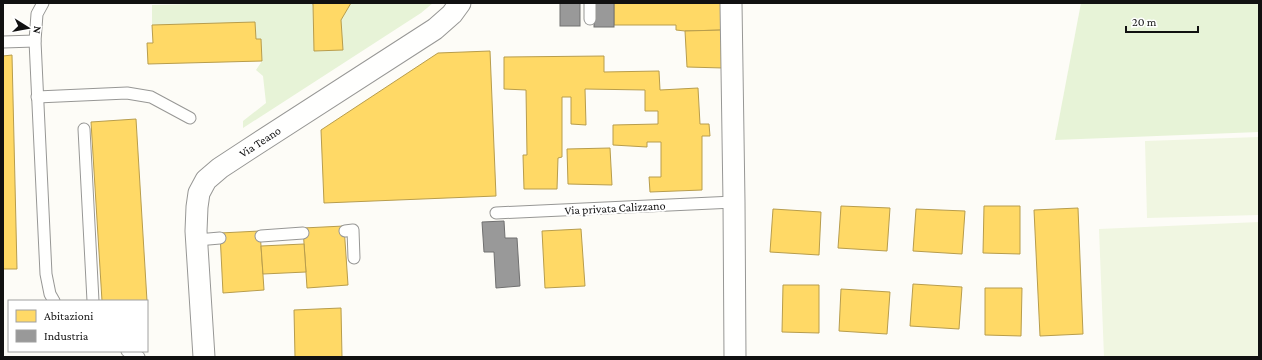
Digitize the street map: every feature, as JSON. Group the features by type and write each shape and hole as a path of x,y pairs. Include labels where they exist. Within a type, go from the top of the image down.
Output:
{"street":[{"name":"Via Teano","path":"204,357 197,240 197,207 199,193 206,180 220,168 435,29 452,14 460,3"},
{"path":"730,3 736,357"}],"lane":[{"path":"43,3 37,14 35,41 46,274 50,294 53,300"},
{"path":"590,3 590,19"},
{"path":"3,42 35,41"},
{"path":"37,97 127,93 139,94 151,97 190,118"},
{"path":"84,128 93,300"},
{"name":"Via privata Calizzano","path":"496,213 734,202"},
{"path":"345,231 353,230 354,258"},
{"path":"261,236 303,233"},
{"path":"197,240 220,238"},
{"path":"129,352 139,357"}],"green space":[{"path":"232,3 313,4 314,51 342,50 341,20 351,3 433,3 421,13 243,128 243,121 266,103 263,76 256,70 262,61 261,40 152,25 152,5"},
{"path":"1081,3 1259,3 1259,132 1055,140"},
{"path":"1259,137 1259,215 1147,218 1145,141"},
{"path":"1259,222 1259,357 1104,357 1099,229"}],"building: Abitazioni":[{"path":"311,3 351,3 341,20 343,50 314,51 313,4"},
{"path":"614,3 723,3 723,30 685,31 676,30 676,25 614,25"},
{"path":"255,22 256,39 261,39 262,61 148,64 147,43 153,43 152,25"},
{"path":"723,30 723,68 687,67 685,31"},
{"path":"490,51 496,196 324,203 321,130 438,53"},
{"path":"12,55 17,269 3,269 3,56"},
{"path":"604,56 604,72 659,71 660,90 698,88 700,124 709,124 710,136 702,136 702,190 650,192 649,177 661,177 661,142 647,142 647,147 613,145 613,125 658,124 658,111 645,111 645,90 585,89 586,125 571,124 571,97 562,97 562,157 558,158 557,189 524,189 523,155 527,155 526,90 504,89 504,57"},
{"path":"136,119 147,300 102,300 91,122"},
{"path":"610,148 612,185 568,184 567,149"},
{"path":"841,206 890,208 887,251 838,248"},
{"path":"984,206 1020,206 1020,254 983,253"},
{"path":"1078,208 1083,334 1040,336 1034,210"},
{"path":"773,209 821,212 819,255 770,252"},
{"path":"916,209 965,211 962,254 913,251"},
{"path":"344,226 348,285 307,288 303,228"},
{"path":"581,229 585,286 545,288 542,231"},
{"path":"260,231 264,290 223,293 220,233"},
{"path":"304,244 306,272 263,274 261,246"},
{"path":"913,284 962,287 959,329 910,326"},
{"path":"783,285 819,285 819,333 782,332"},
{"path":"985,288 1022,288 1021,336 985,335"},
{"path":"841,289 890,292 887,334 839,331"},
{"path":"341,308 342,357 295,357 294,310"}],"building: Industria":[{"path":"560,3 580,3 580,26 560,26"},
{"path":"594,3 614,3 614,27 594,27"},
{"path":"504,221 505,238 517,238 520,286 496,288 494,252 484,252 482,222"}]}
